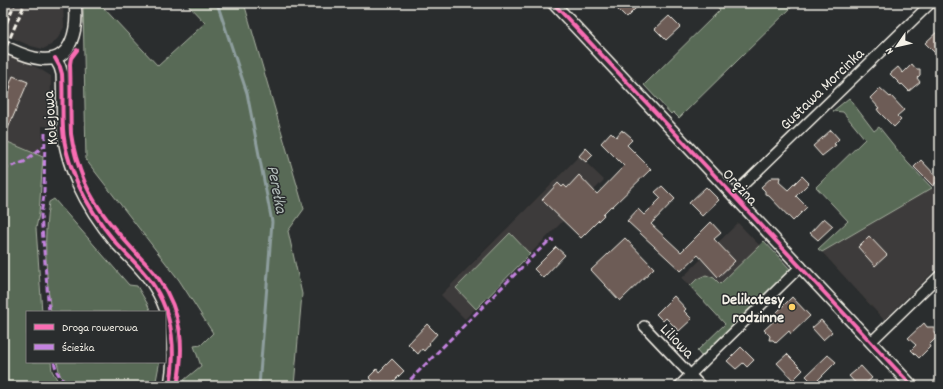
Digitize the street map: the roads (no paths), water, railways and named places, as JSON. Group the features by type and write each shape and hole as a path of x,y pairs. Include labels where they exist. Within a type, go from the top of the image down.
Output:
{"street":[{"path":"3,46 33,58 47,60 55,58 66,50 74,35 76,16 75,3"},
{"name":"Orężna","path":"553,3 912,386"},
{"name":"Gustawa Morcinka","path":"733,195 931,3"},
{"name":"Kolejowa","path":"55,58 62,74 63,130 78,184 94,215 154,286 165,311"},
{"name":"Liliowa","path":"679,386 801,266"},
{"path":"871,342 940,275"},
{"name":"Kolejowa","path":"166,313 171,328 174,349 174,366 170,386"},
{"name":"Liliowa","path":"644,326 690,375"},
{"path":"690,375 701,386"}],"waterway":[{"name":"Perełka","path":"217,3 247,93 272,222 259,386"}],"railway":[{"path":"3,13 7,3"},
{"path":"3,31 15,3"},
{"path":"3,54 25,3"}],"place":[{"name":"Delikatesy rodzinne","path":"792,307"}]}
